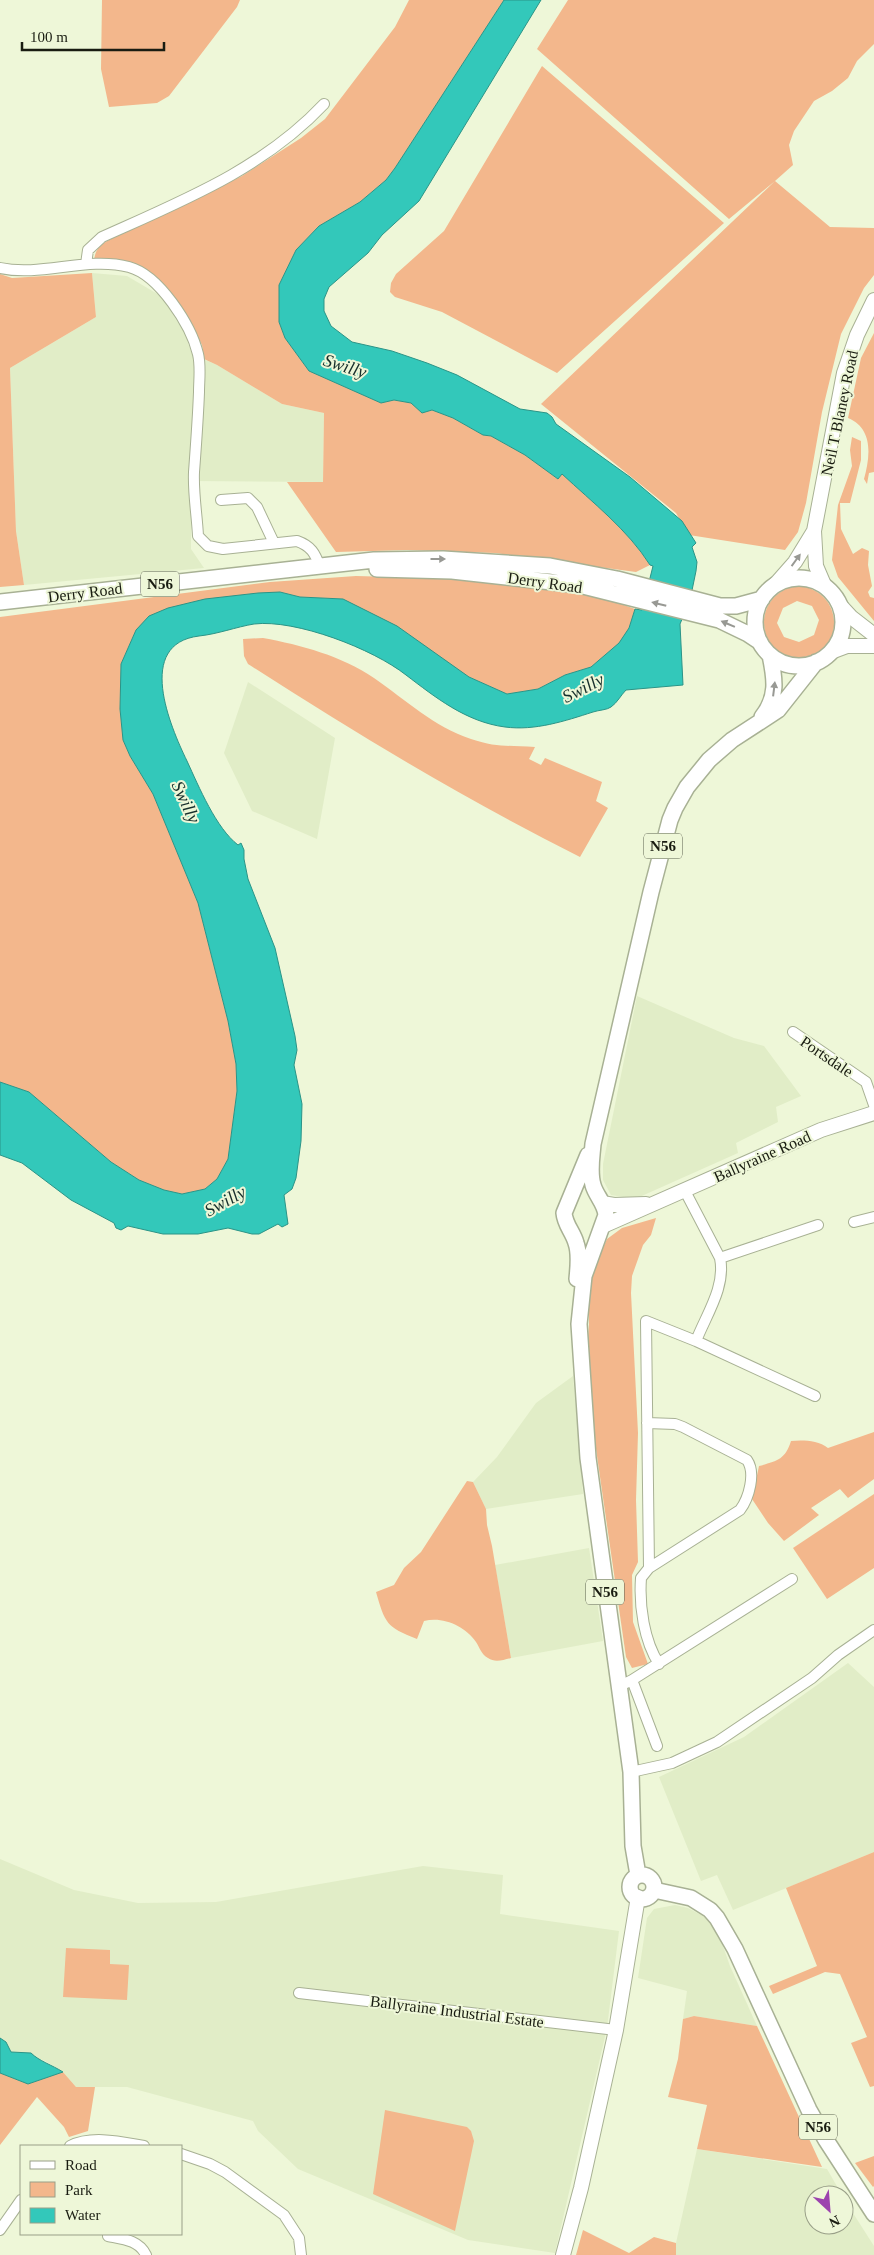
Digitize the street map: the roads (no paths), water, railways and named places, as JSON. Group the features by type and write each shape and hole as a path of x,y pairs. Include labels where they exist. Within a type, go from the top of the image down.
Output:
{"main road":[{"name":"Neil T Blaney Road","path":"825,587 816,566 814,531 844,373 857,335 874,300"},
{"name":"Neil T Blaney Road","path":"773,587 794,562 814,531"},
{"name":"Derry Road","path":"0,602 320,566 496,575 627,589 695,606 730,606 762,598"},
{"name":"N56","path":"803,578 812,580 825,587 839,604 842,614 842,633 831,652 808,665 791,665 778,661 770,655 760,642 755,620 762,598 773,587 787,580 803,578"},
{"path":"839,604 851,617 874,635"},
{"name":"Derry Road","path":"695,606 760,642"},
{"path":"831,652 847,646 874,646"},
{"name":"N56","path":"760,721 770,707 775,690 775,677 770,655"},
{"name":"N56","path":"579,1307 586,1269 606,1215 591,1179 593,1144 624,1005 670,820 681,797 702,769 732,740 783,706 816,662"},
{"name":"Ballyraine Road","path":"602,1228 821,1130 874,1113"},
{"name":"N56","path":"593,1144 568,1203 564,1218 571,1230 577,1248 576,1288 579,1307 588,1458 625,1683 634,1846 638,1876 631,1884 632,1892 638,1898"},
{"path":"568,1203 576,1196 584,1194 614,1205 652,1204"},
{"path":"571,1230 577,1234 587,1236 602,1228"},
{"path":"563,2255 581,2188 616,2030 628,1968 638,1898 649,1897 654,1890 652,1880 646,1875 638,1876"},
{"name":"N56","path":"654,1890 691,1898 710,1910 717,1918 735,1949 809,2110 874,2214"}],"street":[{"path":"86,264 88,250 102,237 234,176 286,140 324,104"},
{"path":"0,268 26,271 86,264 122,266 145,274 167,297 194,340 198,356 199,377 194,475 198,536 208,546 223,549 297,541 307,544 315,553 320,566"},
{"path":"220,500 248,498 257,507 274,543"},
{"name":"Portsdale","path":"793,1032 866,1082 874,1105"},
{"path":"685,1191 720,1258 722,1269 721,1279 696,1341"},
{"path":"854,1222 874,1217"},
{"path":"720,1258 818,1226"},
{"path":"649,1568 646,1321 696,1341 815,1396"},
{"path":"648,1423 675,1424 682,1427 747,1460 752,1472 747,1498 740,1510 649,1568 641,1578 643,1607 650,1647 659,1664"},
{"path":"657,1746 625,1683 659,1664 792,1579"},
{"path":"630,1772 672,1763 717,1742 812,1678 874,1630"},
{"name":"Ballyraine Industrial Estate","path":"299,1993 616,2030"},
{"path":"74,2145 88,2141 138,2145"},
{"path":"182,2154 210,2164 225,2172 284,2215 299,2238 301,2255"},
{"path":"0,2230 20,2201"},
{"path":"108,2236 132,2241 143,2248 146,2255"}],"water":[{"name":"Swilly","path":"504,0 541,0 419,201 382,235 368,253 329,287 324,299 324,311 331,326 352,342 392,351 427,363 457,375 520,409 547,413 556,424 630,477 682,521 696,543 692,547 697,562 690,600 680,624 683,685 626,690 607,709 561,722 516,728 491,724 464,714 440,700 392,665 374,655 312,631 291,626 254,624 179,642 168,654 163,670 166,708 180,746 215,818 230,838 238,845 241,843 244,850 248,879 275,948 297,1050 294,1065 302,1104 301,1141 296,1178 292,1189 284,1195 288,1224 282,1227 278,1224 259,1234 228,1228 198,1234 163,1234 128,1226 121,1230 116,1228 114,1223 71,1200 22,1163 0,1155 0,1082 29,1092 111,1162 139,1180 164,1190 182,1194 205,1189 217,1179 228,1159 237,1091 236,1064 228,1021 198,903 153,794 130,756 123,740 120,709 121,664 136,630 149,616 168,608 205,599 280,592 300,597 343,599 397,626 469,677 507,694 538,689 565,675 591,667 619,643 629,628 635,609 642,610 653,566 650,565 620,528 562,474 558,479 525,455 453,418 432,410 422,413 411,403 394,400 381,403 309,371 285,338 279,322 279,285 296,250 319,226 360,202 386,180"},
{"path":"0,2038 6,2042 11,2052 31,2053 63,2072 28,2084 0,2073"}]}
